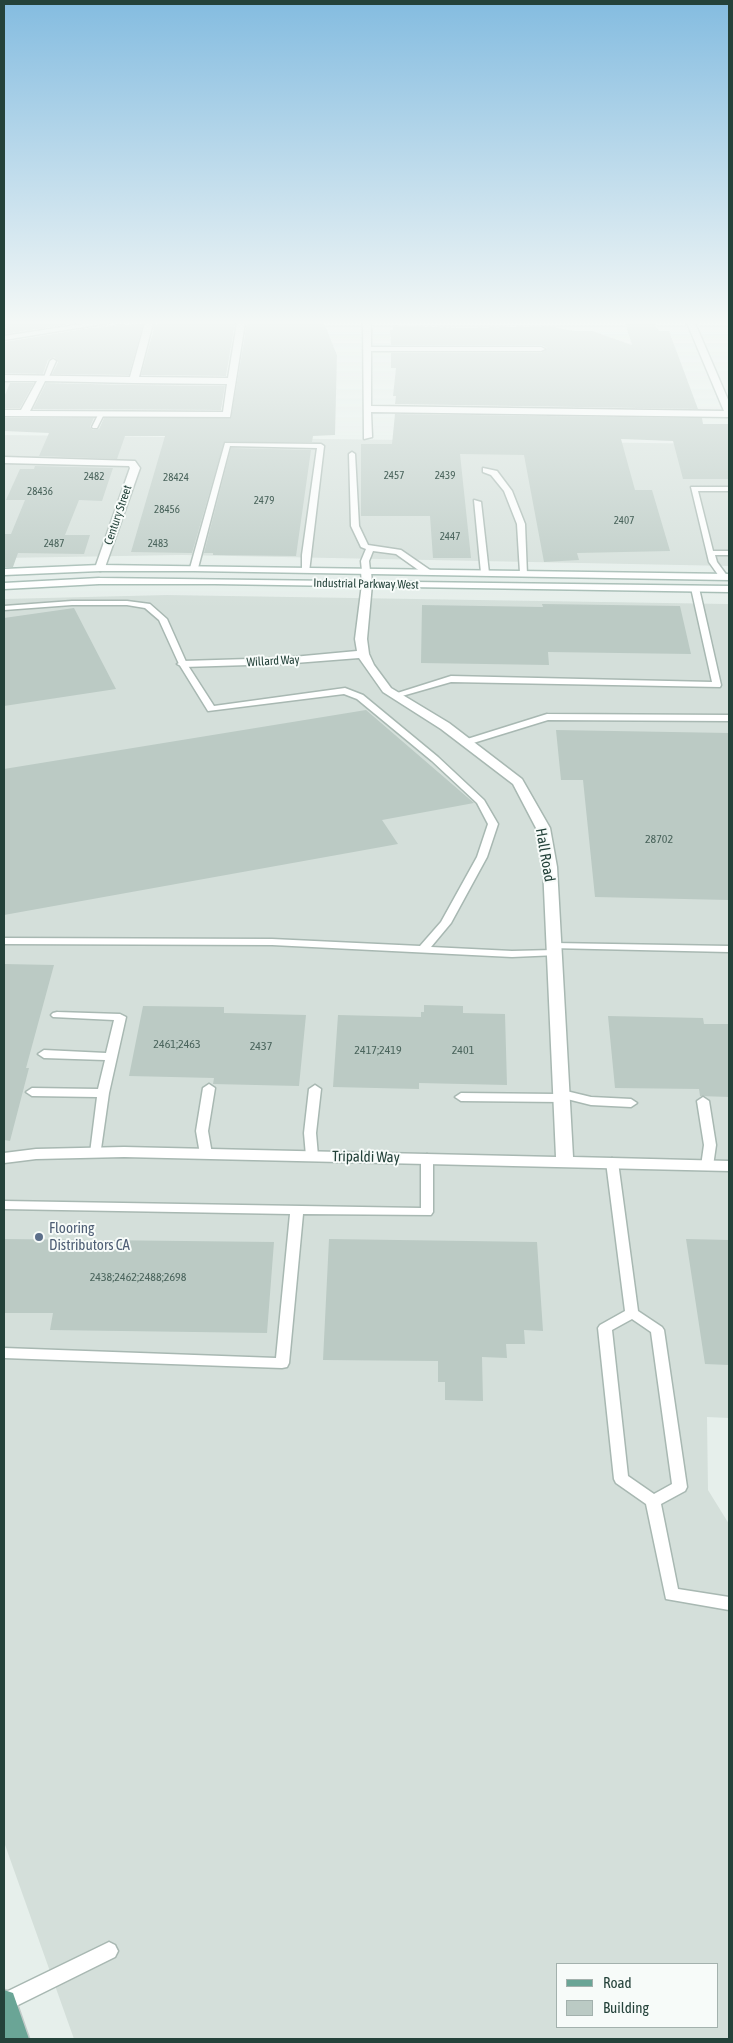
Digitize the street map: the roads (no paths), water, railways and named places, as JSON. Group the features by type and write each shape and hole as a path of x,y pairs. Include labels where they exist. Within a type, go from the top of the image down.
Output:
{"main road":[{"path":"4,2003 17,2039"}],"street":[{"path":"367,437 368,418"},
{"name":"Century Street","path":"4,460 132,463 135,468 100,568"},
{"name":"Industrial Parkway West","path":"4,572 100,568 194,568 306,570 367,577 427,572 727,577"},
{"name":"Industrial Parkway West","path":"4,586 99,580 367,577 729,589"},
{"name":"Hall Road","path":"367,577 361,639 363,654 369,666 387,690 467,742 518,782 543,828 550,867 562,1096 562,1140 565,1161"},
{"name":"Willard Way","path":"183,664 282,661 363,654"},
{"name":"Tripaldi Way","path":"4,1158 36,1154 206,1154 729,1166"}],"lane":[{"path":"95,427 99,418"},
{"path":"194,568 227,444 322,446 306,555 306,570"},
{"path":"352,454 355,526 365,547 398,552 427,572"},
{"path":"486,470 494,473 508,491 521,524 524,573"},
{"path":"727,577 713,562 694,489 729,489"},
{"path":"477,502 485,573"},
{"path":"367,577 365,561 370,549"},
{"path":"710,553 729,553"},
{"path":"395,695 451,679 716,685 695,588"},
{"path":"4,608 72,603 127,603 147,606 163,619 183,664 211,709 345,691 360,697 435,759 481,802 493,824 482,857 446,922 423,949"},
{"path":"467,742 547,717 729,718"},
{"path":"4,941 272,942 512,954 554,950 729,949"},
{"path":"57,1015 120,1017 103,1093 96,1153"},
{"path":"44,1054 111,1057"},
{"path":"206,1154 202,1131 209,1088"},
{"path":"312,1156 310,1133 315,1090"},
{"path":"32,1092 103,1093"},
{"path":"461,1097 562,1096 591,1101 631,1102"},
{"path":"703,1101 710,1146 707,1166"},
{"path":"4,1205 428,1212 427,1158"},
{"path":"612,1162 632,1313 657,1330 680,1488 653,1501"},
{"path":"4,1354 282,1363 297,1210"},
{"path":"632,1313 605,1328 621,1478 653,1501 671,1594 729,1603"},
{"path":"4,2003 109,1951"}],"place":[{"name":"Flooring Distributors CA","path":"39,1237"}]}
